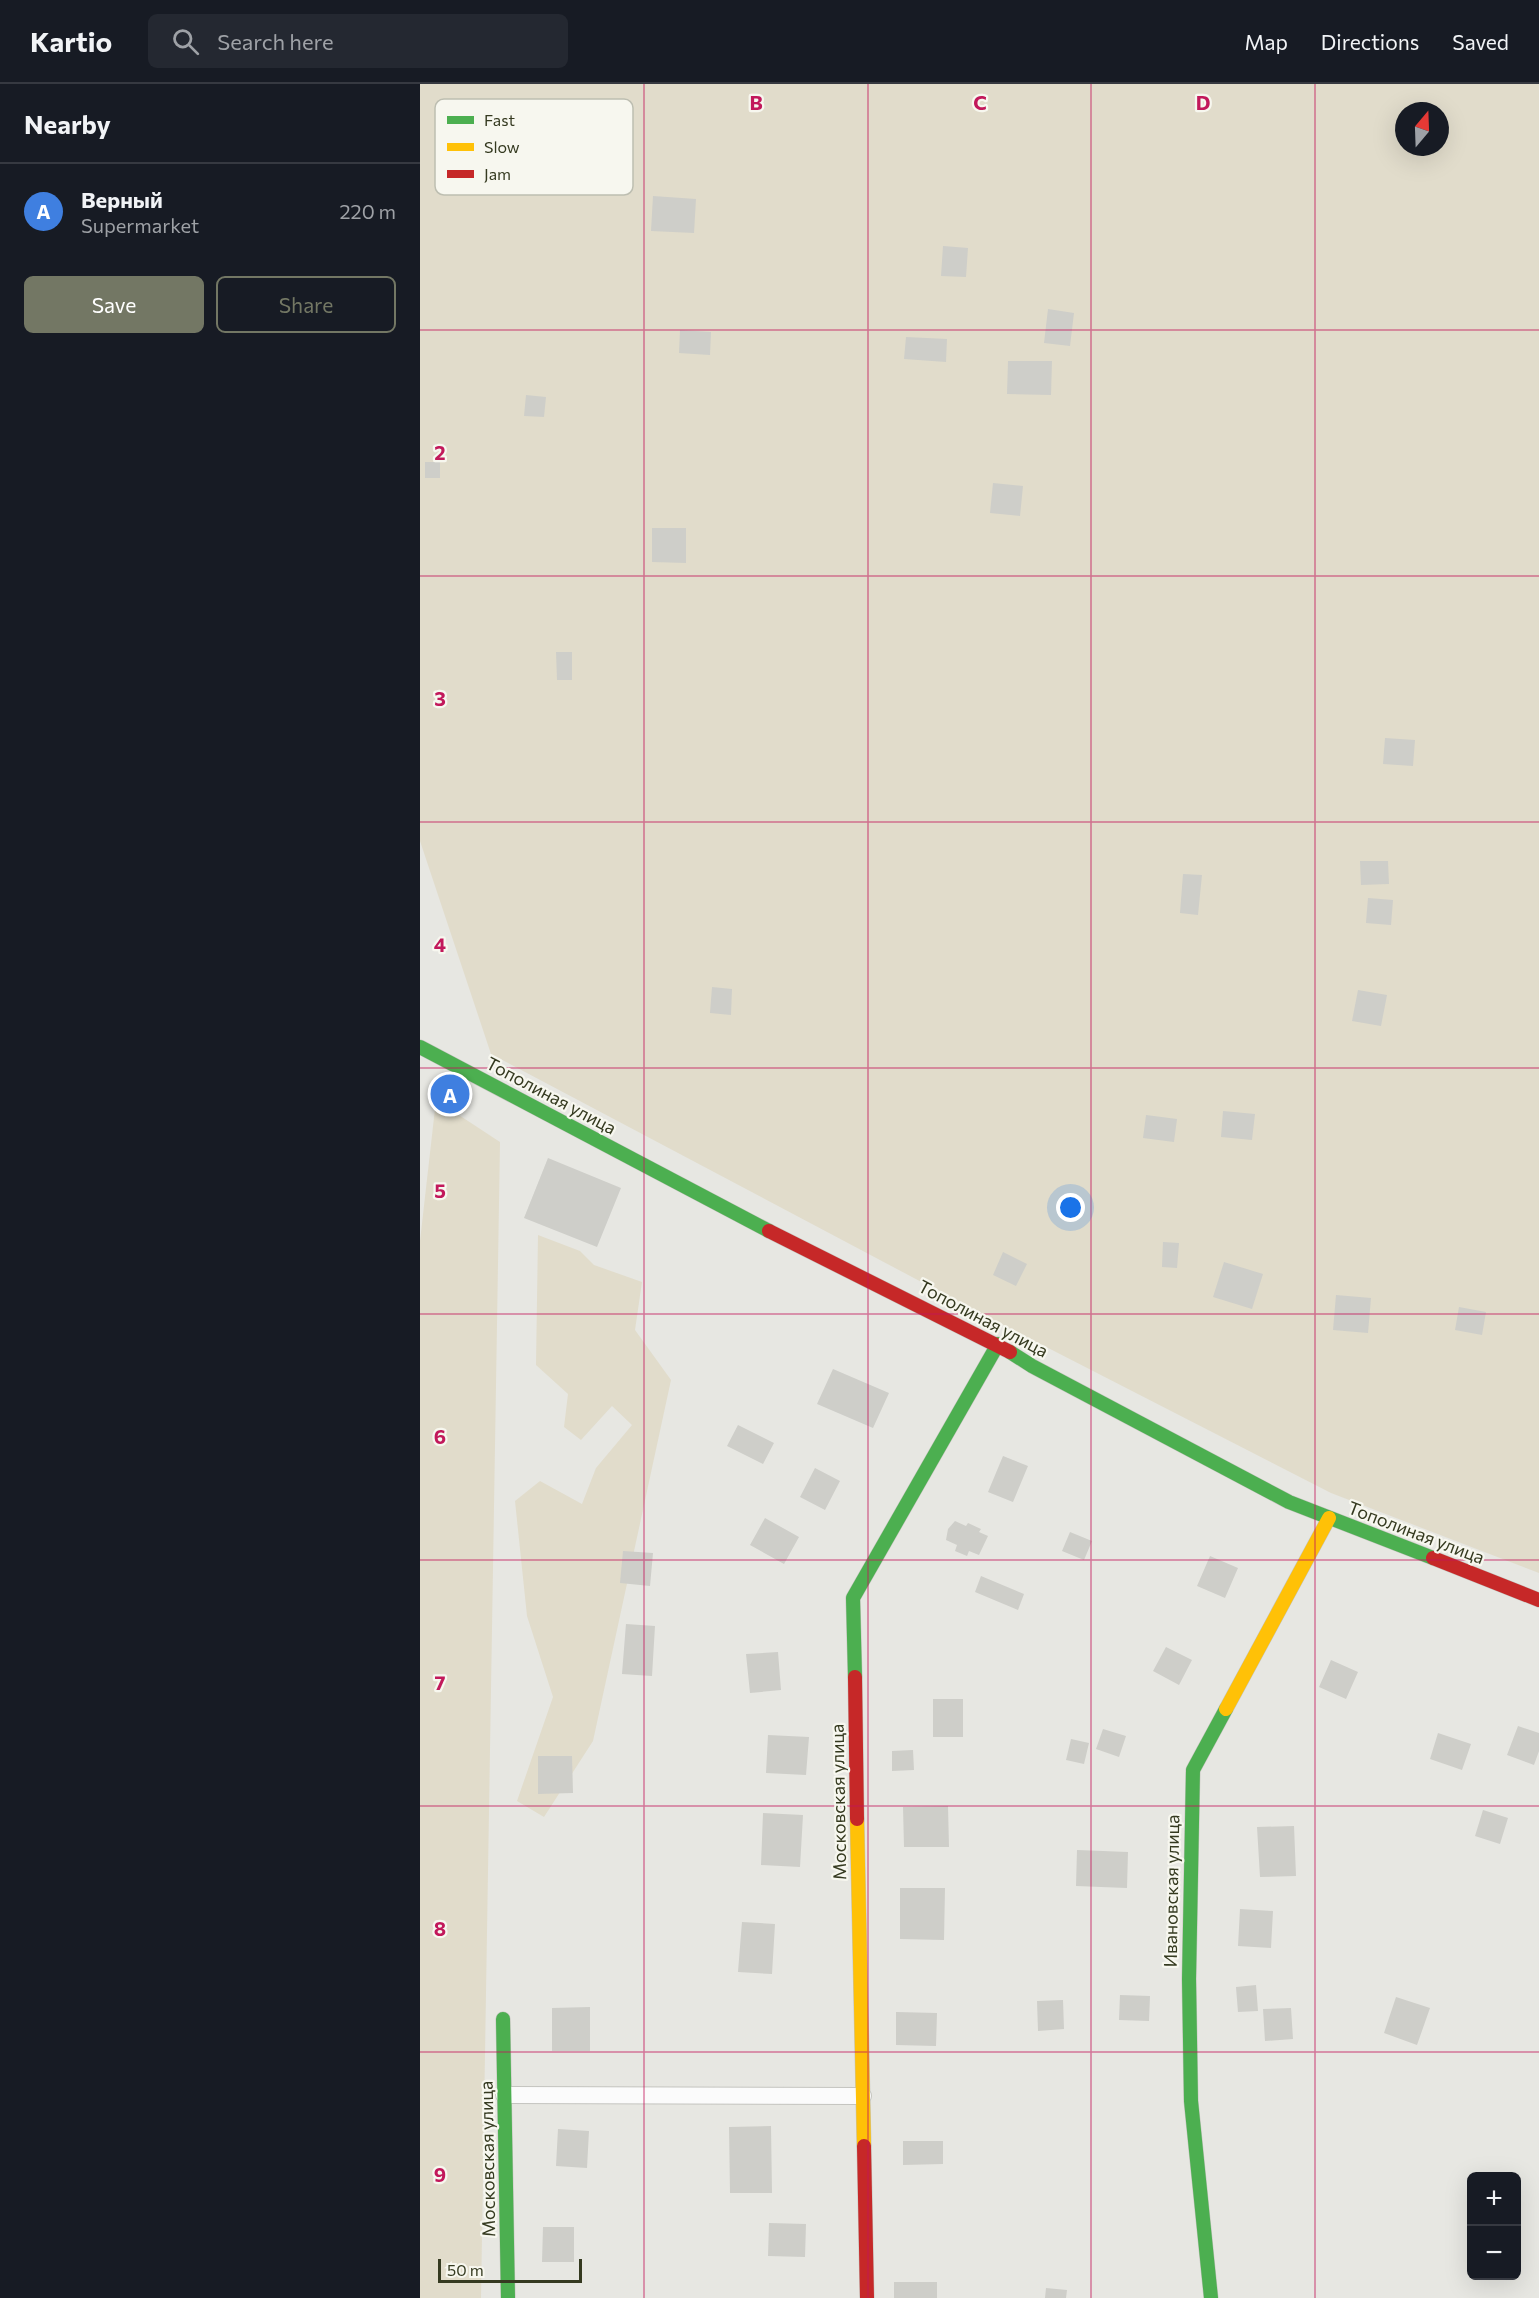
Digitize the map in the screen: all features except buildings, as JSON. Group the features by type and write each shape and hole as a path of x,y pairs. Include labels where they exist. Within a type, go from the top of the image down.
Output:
{"street":[{"name":"Тополиная улица","path":"420,1047 720,1207 998,1344 1032,1366 1279,1496 1329,1518 1539,1600"},
{"name":"Московская улица","path":"867,2298 853,1598 998,1344"},
{"name":"Ивановская улица","path":"1211,2298 1191,2101 1189,1978 1192,1770 1329,1518"},
{"name":"Московская улица","path":"503,2019 508,2298"},
{"path":"504,2095 863,2096"}],"shaded area":[{"path":"420,84 1539,84 1539,1573 1331,1493 980,1313 491,1054 420,841"},
{"path":"436,1100 500,1142 481,2298 420,2298 420,1241"},
{"path":"538,1235 580,1251 594,1265 642,1282 635,1330 671,1380 593,1741 544,1817 517,1801 553,1697 527,1616 515,1501 540,1481 582,1504 596,1468 632,1425 612,1406 581,1440 564,1427 568,1394 536,1365"}],"traffic: fast":[{"path":"420,1047 769,1231"},
{"path":"855,1677 853,1598 998,1344"},
{"path":"1010,1352 1032,1366 1289,1502 1433,1558"},
{"path":"1211,2298 1191,2101 1189,1979 1193,1770 1226,1709"},
{"path":"503,2019 508,2298"}],"traffic: slow":[{"path":"1226,1709 1329,1518"},
{"path":"857,1819 864,2146"}],"traffic: jam":[{"path":"769,1231 1010,1352"},
{"path":"1433,1558 1539,1600"},
{"path":"855,1677 857,1819"},
{"path":"864,2146 867,2298"}],"place":[{"name":"Верный","path":"450,1094"}]}
